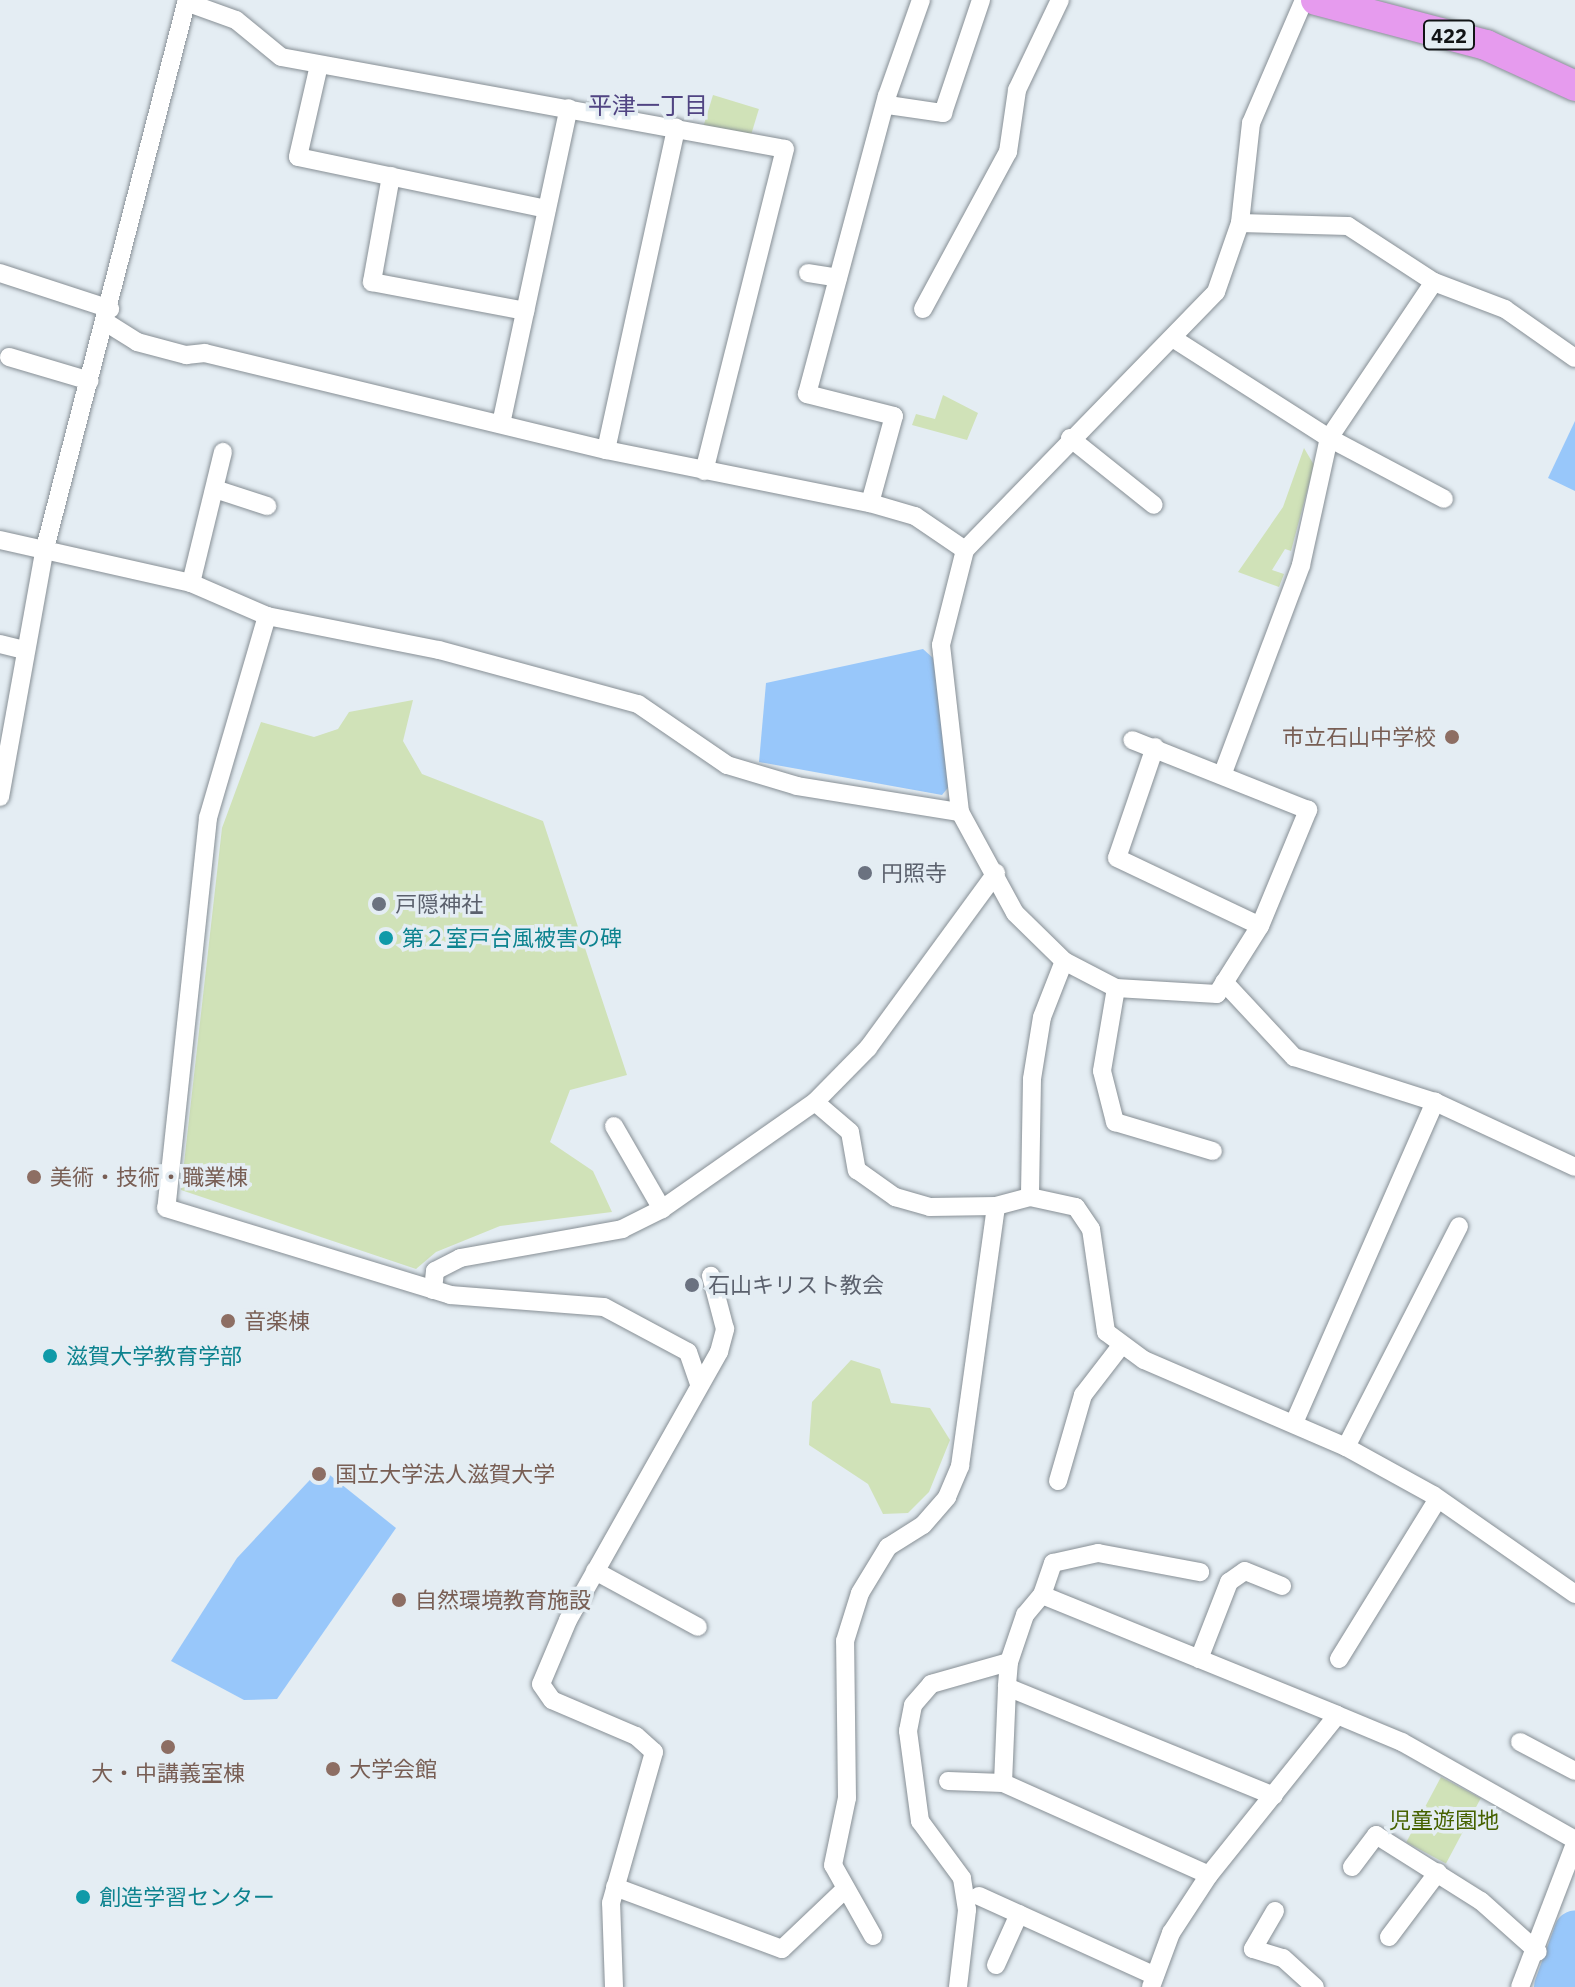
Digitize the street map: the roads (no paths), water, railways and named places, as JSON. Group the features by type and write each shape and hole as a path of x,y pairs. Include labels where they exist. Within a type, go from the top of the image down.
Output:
{"highway":[{"name":"422","path":"1316,0 1486,45 1575,86"}],"street":[{"path":"870,503 894,416 807,394 888,105 921,0"},
{"path":"888,105 943,113 981,0"},
{"path":"923,309 1008,152 1017,90 1060,0"},
{"path":"1132,740 1223,773 1308,810 1260,926 1217,994 1116,988 1064,961 1015,913 996,873 960,812 941,645 965,550 1070,438 1174,339 1216,292 1240,223 1251,123 1304,0"},
{"path":"0,797 44,552 109,316 187,1 236,20 281,57 785,149 704,471"},
{"path":"319,65 298,157 547,209"},
{"path":"501,424 569,108"},
{"path":"606,450 676,128"},
{"path":"391,176 372,282 525,311"},
{"path":"1240,223 1348,226 1434,282 1505,309 1575,358"},
{"path":"0,273 109,316 137,342 186,355 205,353 606,450 870,503 915,516 965,550"},
{"path":"808,273 838,278"},
{"path":"1223,773 1301,565 1329,438 1434,282"},
{"path":"1174,339 1329,438 1444,499"},
{"path":"9,357 90,381"},
{"path":"1070,438 1154,505"},
{"path":"191,583 223,452"},
{"path":"215,489 267,506"},
{"path":"0,540 191,583 267,616 439,650 638,704 727,765 797,786 960,812"},
{"path":"267,616 208,818 166,1208 433,1290 604,1307 688,1352 699,1384"},
{"path":"0,644 24,650"},
{"path":"1155,747 1117,858 1260,926"},
{"path":"433,1290 435,1271 460,1258 622,1229 662,1209 815,1102 868,1048 996,873"},
{"path":"1030,1197 1032,1079 1042,1017 1064,961"},
{"path":"1224,982 1294,1057 1435,1102 1575,1167"},
{"path":"1116,988 1102,1071 1115,1122 1213,1151"},
{"path":"815,1102 850,1132 857,1170 871,1186 930,1207 996,1206 1030,1197 1076,1207 1091,1229 1106,1332 1120,1347 1346,1447 1438,1499 1575,1594"},
{"path":"1294,1423 1435,1102"},
{"path":"614,1126 662,1209"},
{"path":"873,1936 842,1892 833,1865 847,1798 845,1641 860,1593 888,1547 923,1525 947,1497 960,1466 996,1206"},
{"path":"1346,1447 1459,1226"},
{"path":"614,1987 615,1887 654,1752 636,1736 552,1700 541,1684 595,1571 699,1384 725,1329 711,1276"},
{"path":"1058,1481 1083,1395 1120,1347"},
{"path":"1339,1659 1438,1499"},
{"path":"1003,1783 1009,1662 1025,1615 1042,1595 1053,1563 1098,1553 1200,1572"},
{"path":"595,1571 698,1627"},
{"path":"1199,1659 1229,1582 1245,1571 1282,1586"},
{"path":"1042,1595 1402,1742 1575,1842 1538,1952 1520,1987"},
{"path":"958,1987 967,1910 962,1878 920,1821 908,1731 913,1705 931,1684 1009,1662"},
{"path":"1007,1687 1274,1796"},
{"path":"979,1896 1153,1981 1171,1933 1209,1875 1337,1715"},
{"path":"1520,1742 1575,1771"},
{"path":"948,1781 1003,1783 1209,1875"},
{"path":"1352,1867 1376,1835 1438,1872 1538,1952"},
{"path":"1389,1937 1438,1872"},
{"path":"615,1887 782,1949 842,1892"},
{"path":"1275,1911 1253,1949 1283,1958 1315,1987"},
{"path":"996,1965 1019,1914"}],"water":[{"path":"1575,421 1575,491 1548,478"},
{"path":"923,649 933,658 951,784 942,795 759,762 766,683"},
{"path":"321,1468 396,1528 277,1699 244,1700 171,1661 237,1558"}],"waterway":[{"path":"1555,1987 1575,1932"}],"place":[{"name":"市立石山中学校","path":"1452,737"},
{"name":"円照寺","path":"865,873"},
{"name":"戸隠神社","path":"379,904"},
{"name":"第２室戸台風被害の碑","path":"386,938"},
{"name":"美術・技術・職業棟","path":"34,1177"},
{"name":"石山キリスト教会","path":"692,1285"},
{"name":"音楽棟","path":"228,1321"},
{"name":"滋賀大学教育学部","path":"50,1356"},
{"name":"国立大学法人滋賀大学","path":"319,1474"},
{"name":"自然環境教育施設","path":"399,1600"},
{"name":"大・中講義室棟","path":"168,1747"},
{"name":"大学会館","path":"333,1769"},
{"name":"創造学習センター","path":"83,1897"}],"district":[{"name":"平津一丁目","path":"648,106"}],"park label":[{"name":"児童遊園地","path":"1444,1820"}]}
